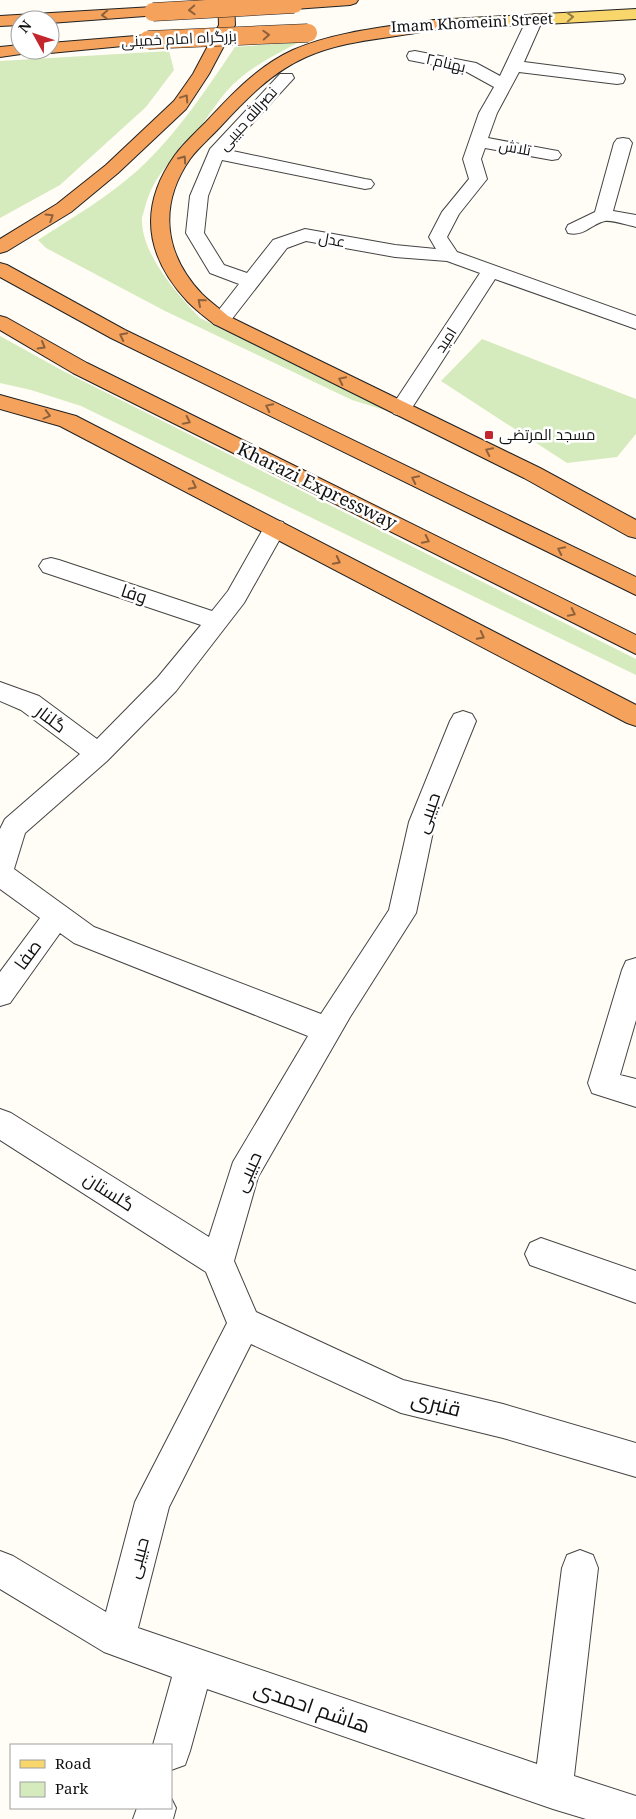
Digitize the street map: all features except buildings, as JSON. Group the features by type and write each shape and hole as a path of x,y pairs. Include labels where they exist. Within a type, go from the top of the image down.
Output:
{"highway":[{"path":"5,245 64,208 112,169 180,105 201,74 227,24 226,0"},
{"path":"0,21 350,0"},
{"path":"0,9 18,4"},
{"path":"434,25 335,41 299,54 270,70 239,96 183,157 169,180 161,199 158,225 162,246 175,271 190,293 221,320 532,472 636,530"},
{"name":"Imam Khomeini Street","path":"308,33 434,25"},
{"name":"بزرگراه امام خمینی","path":"60,47 148,40 308,33"},
{"path":"0,269 118,334 636,587"},
{"name":"Kharazi Expressway","path":"0,322 80,368 636,645"},
{"path":"0,402 68,421 636,716"}],"main road":[{"name":"Imam Khomeini Street","path":"434,25 636,14"},
{"path":"532,472 636,523"}],"street":[{"path":"535,20 514,66 488,113 472,159 478,179 452,212 438,237 450,256 636,324"},
{"name":"بهنام۲","path":"415,56 470,67 503,85"},
{"path":"514,66 617,79"},
{"name":"نصرالله حبیبی","path":"250,281 217,268 195,233 199,196 216,153 286,78"},
{"name":"تلاش","path":"478,142 552,155"},
{"path":"603,215 623,144"},
{"path":"216,153 365,184"},
{"path":"575,229 603,215 636,221"},
{"name":"عدل","path":"221,320 280,244 305,235 395,251 450,256"},
{"name":"امید","path":"401,409 491,271"},
{"path":"275,528 236,597 167,684 98,754 7,826 0,872 84,935 327,1030"},
{"name":"وفا","path":"51,566 217,621"},
{"name":"گلنار","path":"0,691 30,703 98,754"},
{"name":"حبیبی","path":"218,1262 244,1172 327,1030 402,913 422,822 463,721"},
{"name":"صفا","path":"0,994 57,916"},
{"path":"636,970 603,1083 636,1093"},
{"name":"گلستان","path":"0,1122 218,1262"},
{"path":"541,1254 636,1287"},
{"path":"218,1262 244,1324"},
{"name":"حبیبی","path":"117,1639 153,1502 244,1324"},
{"name":"قنبری","path":"244,1324 401,1396 503,1421 636,1460"},
{"path":"553,1790 580,1568"},
{"name":"هاشم احمدی","path":"0,1570 117,1639 553,1790 636,1816"},
{"path":"172,1747 194,1666"}],"green space":[{"path":"300,42 276,54 239,79 167,165 149,194 142,217 144,235 148,248 163,274 200,318 391,412 352,400 165,311 46,248 38,240 90,207 138,170 166,142 235,47"},
{"path":"169,51 174,70 146,107 60,185 0,218 0,61 60,60 60,57"},
{"path":"0,336 65,372 636,659 636,675 81,406 31,390 0,383"},
{"path":"482,339 636,399 636,434 617,457 567,463 441,381"}],"place":[{"name":"مسجد المرتضی","path":"489,435"}]}
